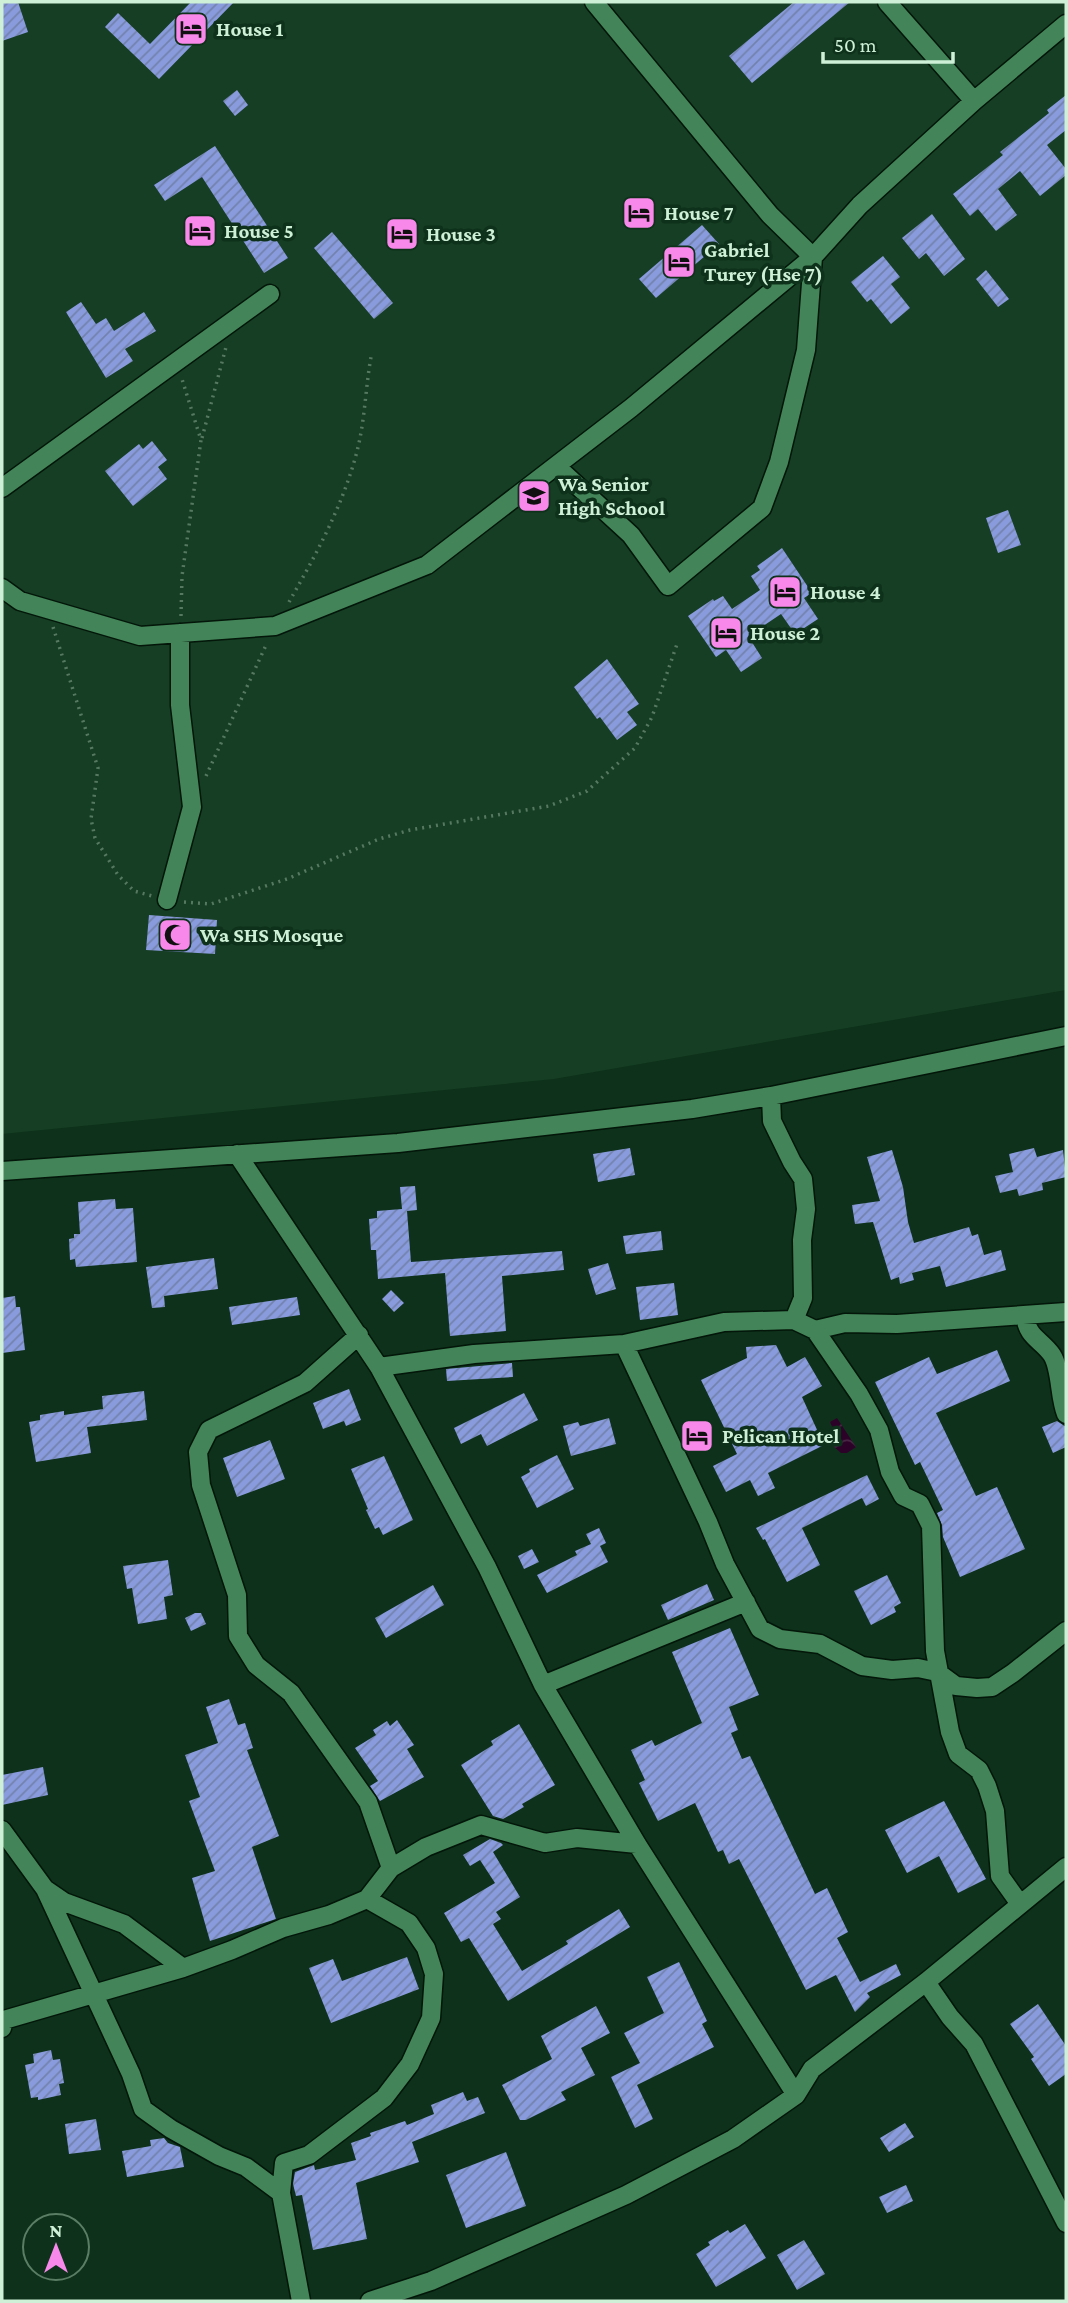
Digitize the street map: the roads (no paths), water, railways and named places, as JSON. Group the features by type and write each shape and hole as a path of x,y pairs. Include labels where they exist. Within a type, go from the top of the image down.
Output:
{"street":[{"path":"594,2 769,215 813,257"},
{"path":"887,2 974,101"},
{"path":"2,588 20,601 140,636 275,626 427,565 631,408 813,257 860,205 974,101 1066,24"},
{"path":"556,466 631,535 668,586 762,508 779,462 806,350 813,257"},
{"path":"2,488 270,294"},
{"path":"167,900 192,807 180,705 180,633"},
{"path":"2,1171 398,1143 692,1109 771,1096 1066,1036"},
{"path":"771,1096 772,1121 803,1179 806,1209 802,1240 803,1298 794,1320"},
{"path":"237,1154 379,1367 487,1567 543,1685 637,1844 796,2095"},
{"path":"815,1330 845,1323 897,1324 1066,1312"},
{"path":"1024,1315 1025,1323 1034,1339 1052,1355 1066,1414"},
{"path":"379,1367 474,1354 624,1344 724,1322 794,1320 815,1330 859,1394 872,1418 891,1472 903,1496 920,1504 930,1526 937,1672 950,1732 958,1754 979,1770 995,1811 1000,1876 1020,1904"},
{"path":"359,1335 305,1382 209,1430 198,1452 201,1485 237,1595 239,1636 256,1665 291,1693 368,1802 391,1868"},
{"path":"624,1344 725,1564 760,1629 780,1639 820,1644 862,1666 892,1671 918,1668 937,1672 956,1686 992,1687 1066,1631"},
{"path":"543,1685 746,1602"},
{"path":"2,2028 4,2020 183,1968 283,1927 329,1915 367,1899 391,1868 426,1847 481,1825 545,1843 577,1838 637,1844"},
{"path":"2,1830 45,1889 131,2074 143,2109 171,2130 246,2167 281,2193"},
{"path":"370,2301 431,2281 626,2195 733,2139 796,2095 811,2069 926,1982 1066,1867"},
{"path":"45,1889 64,1902 124,1924 183,1968"},
{"path":"301,2301 281,2193 284,2163 309,2155 384,2098 410,2064 431,2018 434,2004 434,1975 426,1948 409,1923 367,1899"},
{"path":"926,1982 950,2017 974,2044 1066,2223"}],"water":[{"path":"837,1418 856,1447 847,1453 841,1453 833,1446 835,1433 830,1422"}],"place":[{"name":"House 1","path":"191,29"},
{"name":"House 7","path":"639,213"},
{"name":"House 5","path":"200,231"},
{"name":"House 3","path":"402,234"},
{"name":"Gabriel Turey (Hse 7)","path":"679,262"},
{"name":"Wa Senior High School","path":"534,496"},
{"name":"House 4","path":"785,592"},
{"name":"House 2","path":"726,633"},
{"name":"Wa SHS Mosque","path":"175,935"},
{"name":"Pelican Hotel","path":"697,1436"}]}
